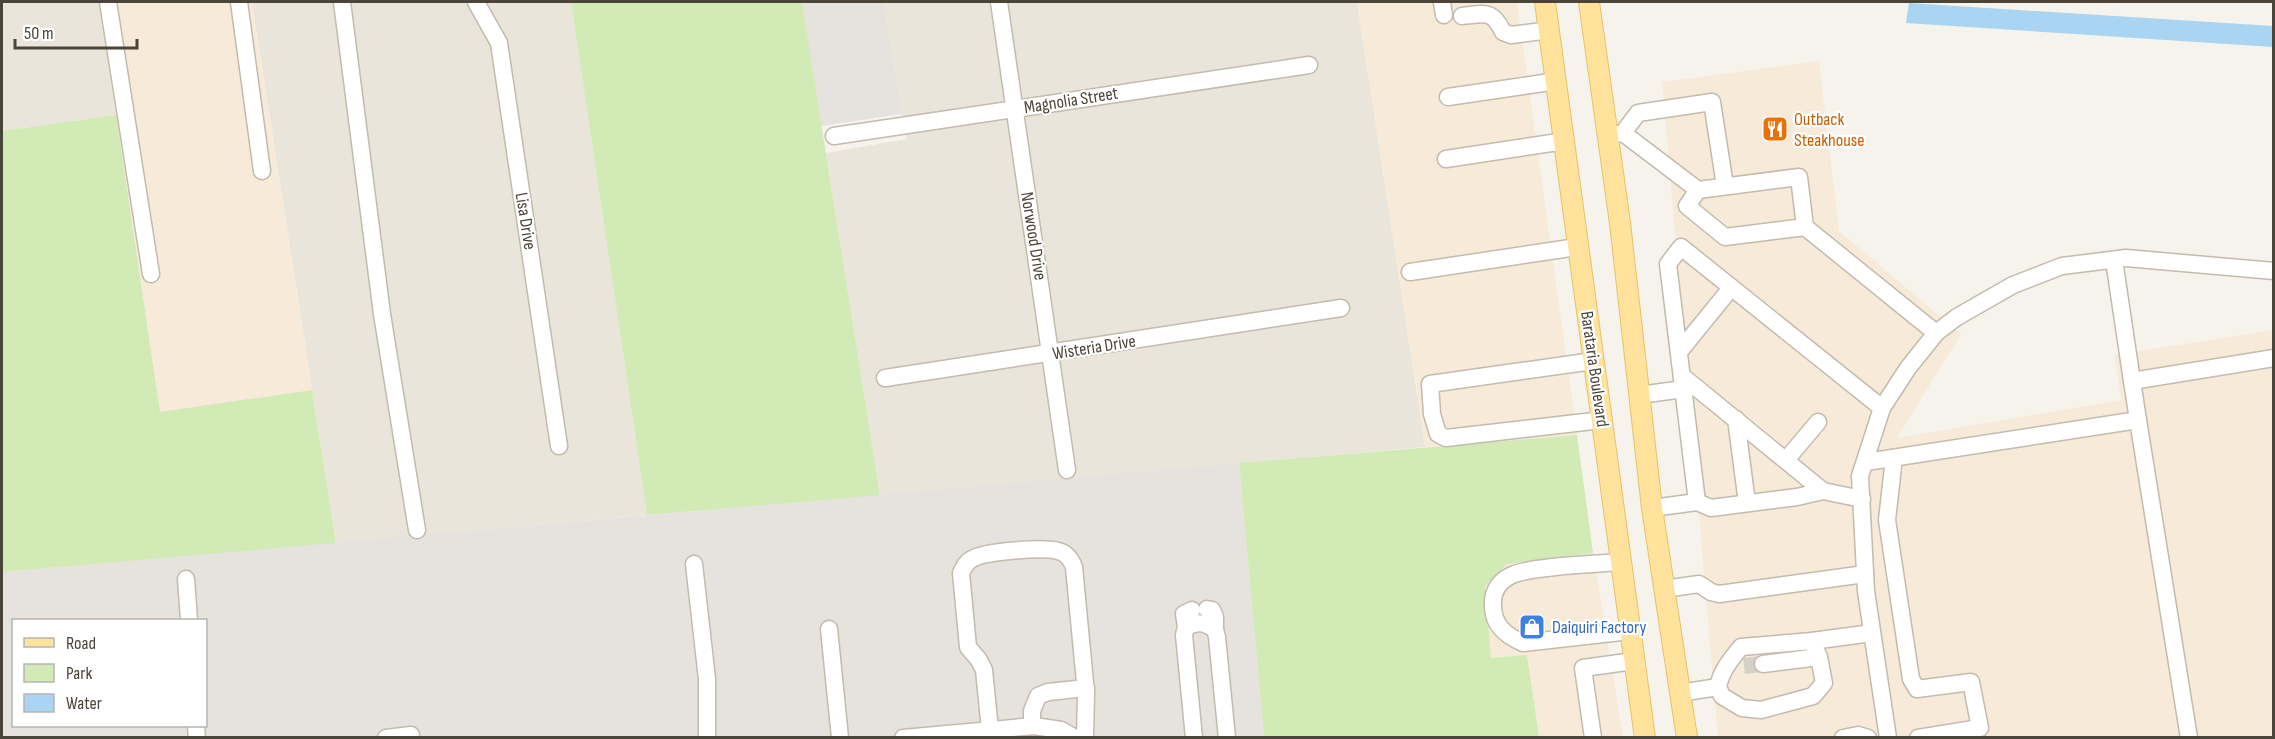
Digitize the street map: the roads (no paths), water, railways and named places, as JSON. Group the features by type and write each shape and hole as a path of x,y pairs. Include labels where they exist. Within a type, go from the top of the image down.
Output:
{"main road":[{"name":"Barataria Boulevard","path":"1545,2 1645,737"},
{"path":"1590,4 1615,135 1620,224 1652,508 1687,738"}],"street":[{"path":"108,2 151,274"},
{"path":"239,2 262,171"},
{"path":"342,2 382,314 417,530"},
{"name":"Lisa Drive","path":"476,2 499,43 559,446"},
{"name":"Norwood Drive","path":"999,2 1067,470"},
{"path":"1462,16 1486,13 1497,19 1503,32 1511,35 1550,30"},
{"name":"Magnolia Street","path":"834,136 1309,64"},
{"path":"1448,97 1557,81"},
{"path":"1725,186 1712,102 1638,113 1615,135 1698,190 1799,177 1805,227 1936,333"},
{"path":"1446,159 1565,141"},
{"path":"1698,190 1687,206 1725,237 1805,227"},
{"path":"1410,272 1577,247"},
{"path":"1697,502 1668,264 1681,247 1882,408"},
{"path":"1888,738 1865,574 1860,476 1882,408 1936,333 1957,317 2013,285 2062,266 2126,258 2274,271"},
{"path":"2114,260 2189,738"},
{"path":"1679,352 1731,288"},
{"name":"Wisteria Drive","path":"885,378 1341,308"},
{"path":"2132,381 2274,358"},
{"path":"1593,361 1430,384 1432,414 1438,434 1446,438 1602,420"},
{"path":"1639,395 1683,382"},
{"path":"1683,382 1736,419 1823,491"},
{"path":"1736,419 1747,503"},
{"path":"1866,462 2138,420"},
{"path":"1786,460 1818,422"},
{"path":"1894,458 1887,520 1911,679 1917,689 1971,682 1980,733 1918,738"},
{"path":"1652,508 1697,502 1711,508 1797,497 1823,491 1862,499"},
{"path":"990,730 984,670 968,647 961,573 965,565 973,558 1023,550 1058,551 1070,558 1074,567 1086,688 1085,738"},
{"path":"1621,562 1512,575 1502,582 1495,592 1494,616 1508,636 1523,643 1630,631"},
{"path":"694,564 706,679 707,738"},
{"path":"1664,589 1699,584 1719,594 1865,574"},
{"path":"186,579 189,619"},
{"path":"1194,738 1184,614 1200,610 1212,610 1214,613 1227,738"},
{"path":"1186,627 1192,623 1203,623 1215,630"},
{"path":"829,629 840,738"},
{"path":"1812,641 1819,657 1824,683 1813,696 1761,710 1742,708 1722,696 1718,687 1725,668 1741,647 1872,633"},
{"path":"1763,664 1819,657"},
{"path":"1593,738 1583,668 1634,661"},
{"path":"1725,668 1744,666"},
{"path":"1680,693 1718,687"},
{"path":"1032,726 1032,711 1038,696 1048,692 1086,688"},
{"path":"903,738 1032,726 1061,730 1074,738"},
{"path":"386,738 411,735 411,738"},
{"path":"1843,738 1858,735 1868,738"}],"water":[{"path":"1909,3 2273,26 2273,47 1906,23"}],"tunnel":[{"path":"1744,666 1763,664"}],"place":[{"name":"Outback Steakhouse","path":"1775,129"},
{"name":"Daiquiri Factory","path":"1532,627"}]}
